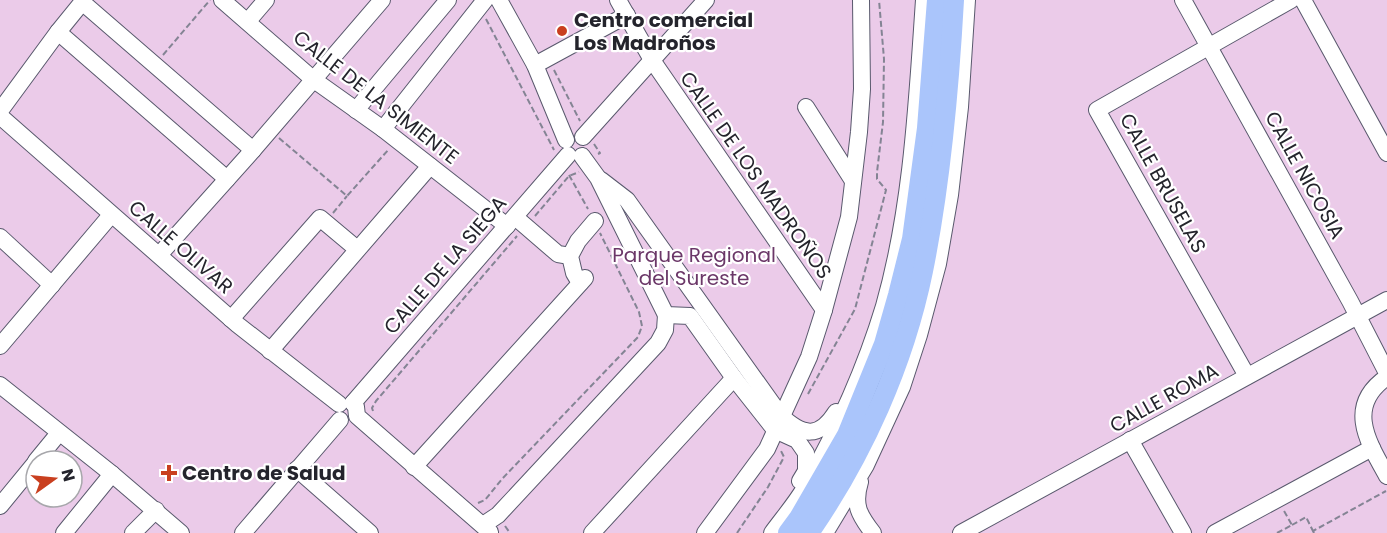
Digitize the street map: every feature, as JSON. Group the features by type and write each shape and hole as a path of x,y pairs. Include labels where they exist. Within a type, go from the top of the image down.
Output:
{"main road":[{"path":"788,533 847,435 884,344 898,295 912,239 927,128 937,0"},
{"path":"809,533 829,504 870,428 903,345 922,273 948,106 954,0"}],"street":[{"name":"CALLE DE LA SIMIENTE","path":"222,0 314,80 430,166 564,255"},
{"path":"248,21 266,0"},
{"path":"160,254 270,131 382,0"},
{"path":"356,110 448,0"},
{"path":"487,529 658,343 665,330 666,315 598,178 574,144 541,68 499,0"},
{"name":"CALLE DE LOS MADROÑOS","path":"618,0 652,60 824,310"},
{"name":"CALLE DE LA SIEGA","path":"243,533 511,221 574,144 706,0"},
{"path":"705,533 778,431 809,357 824,310 849,217 862,89 861,0"},
{"path":"771,533 803,490 843,415 863,368 884,305 903,216 915,120 924,0"},
{"path":"825,533 866,465 902,387 938,264 950,195 960,107 967,0"},
{"name":"CALLE NICOSIA","path":"1183,0 1358,316 1387,375"},
{"name":"CALLE BRUSELAS","path":"1247,376 1097,110 1291,0"},
{"path":"1304,0 1387,153"},
{"path":"0,111 83,1 253,150"},
{"path":"383,129 482,3"},
{"path":"541,68 627,15"},
{"path":"58,32 227,179"},
{"path":"806,107 853,181"},
{"name":"CALLE OLIVAR","path":"0,116 111,215 160,254 231,319 347,411 487,529"},
{"path":"270,351 430,166"},
{"path":"598,178 627,200 696,311 734,378 778,431 797,440 806,453 806,471 771,533"},
{"path":"0,346 111,215"},
{"path":"231,319 320,218 357,249"},
{"path":"414,467 583,280 574,273 564,255 595,221"},
{"path":"0,237 52,285"},
{"name":"CALLE ROMA","path":"961,533 1387,300"},
{"path":"696,311 778,431"},
{"path":"666,315 696,311"},
{"path":"778,431 794,428 811,432 828,426 863,368"},
{"path":"1387,375 1369,395 1363,413 1364,432 1387,483"},
{"path":"592,533 734,378"},
{"path":"0,385 112,474 181,533"},
{"path":"46,449 59,433"},
{"path":"1130,440 1183,533"},
{"path":"1215,533 1372,448"},
{"path":"866,465 856,496 860,517 873,533"},
{"path":"297,470 370,533"},
{"path":"64,533 112,474"},
{"path":"0,506 24,476"},
{"path":"133,533 156,510"}],"path":[{"path":"154,65 210,0"},
{"path":"804,402 855,309 886,190 878,179 877,172 883,122 884,59 879,0"},
{"path":"482,3 574,144 600,153"},
{"path":"541,68 574,144"},
{"path":"270,131 347,196"},
{"path":"325,222 397,140"},
{"path":"738,533 768,487 784,457 778,431"},
{"path":"1277,533 1306,517 1314,532 1387,483"},
{"path":"1283,510 1292,525"}],"green space":[{"name":"Parque Regional del Sureste","path":"0,0 1387,0 1387,533 0,533"}],"place":[{"name":"Centro comercial Los Madroños","path":"562,31"},
{"name":"Centro de Salud","path":"169,473"}]}
